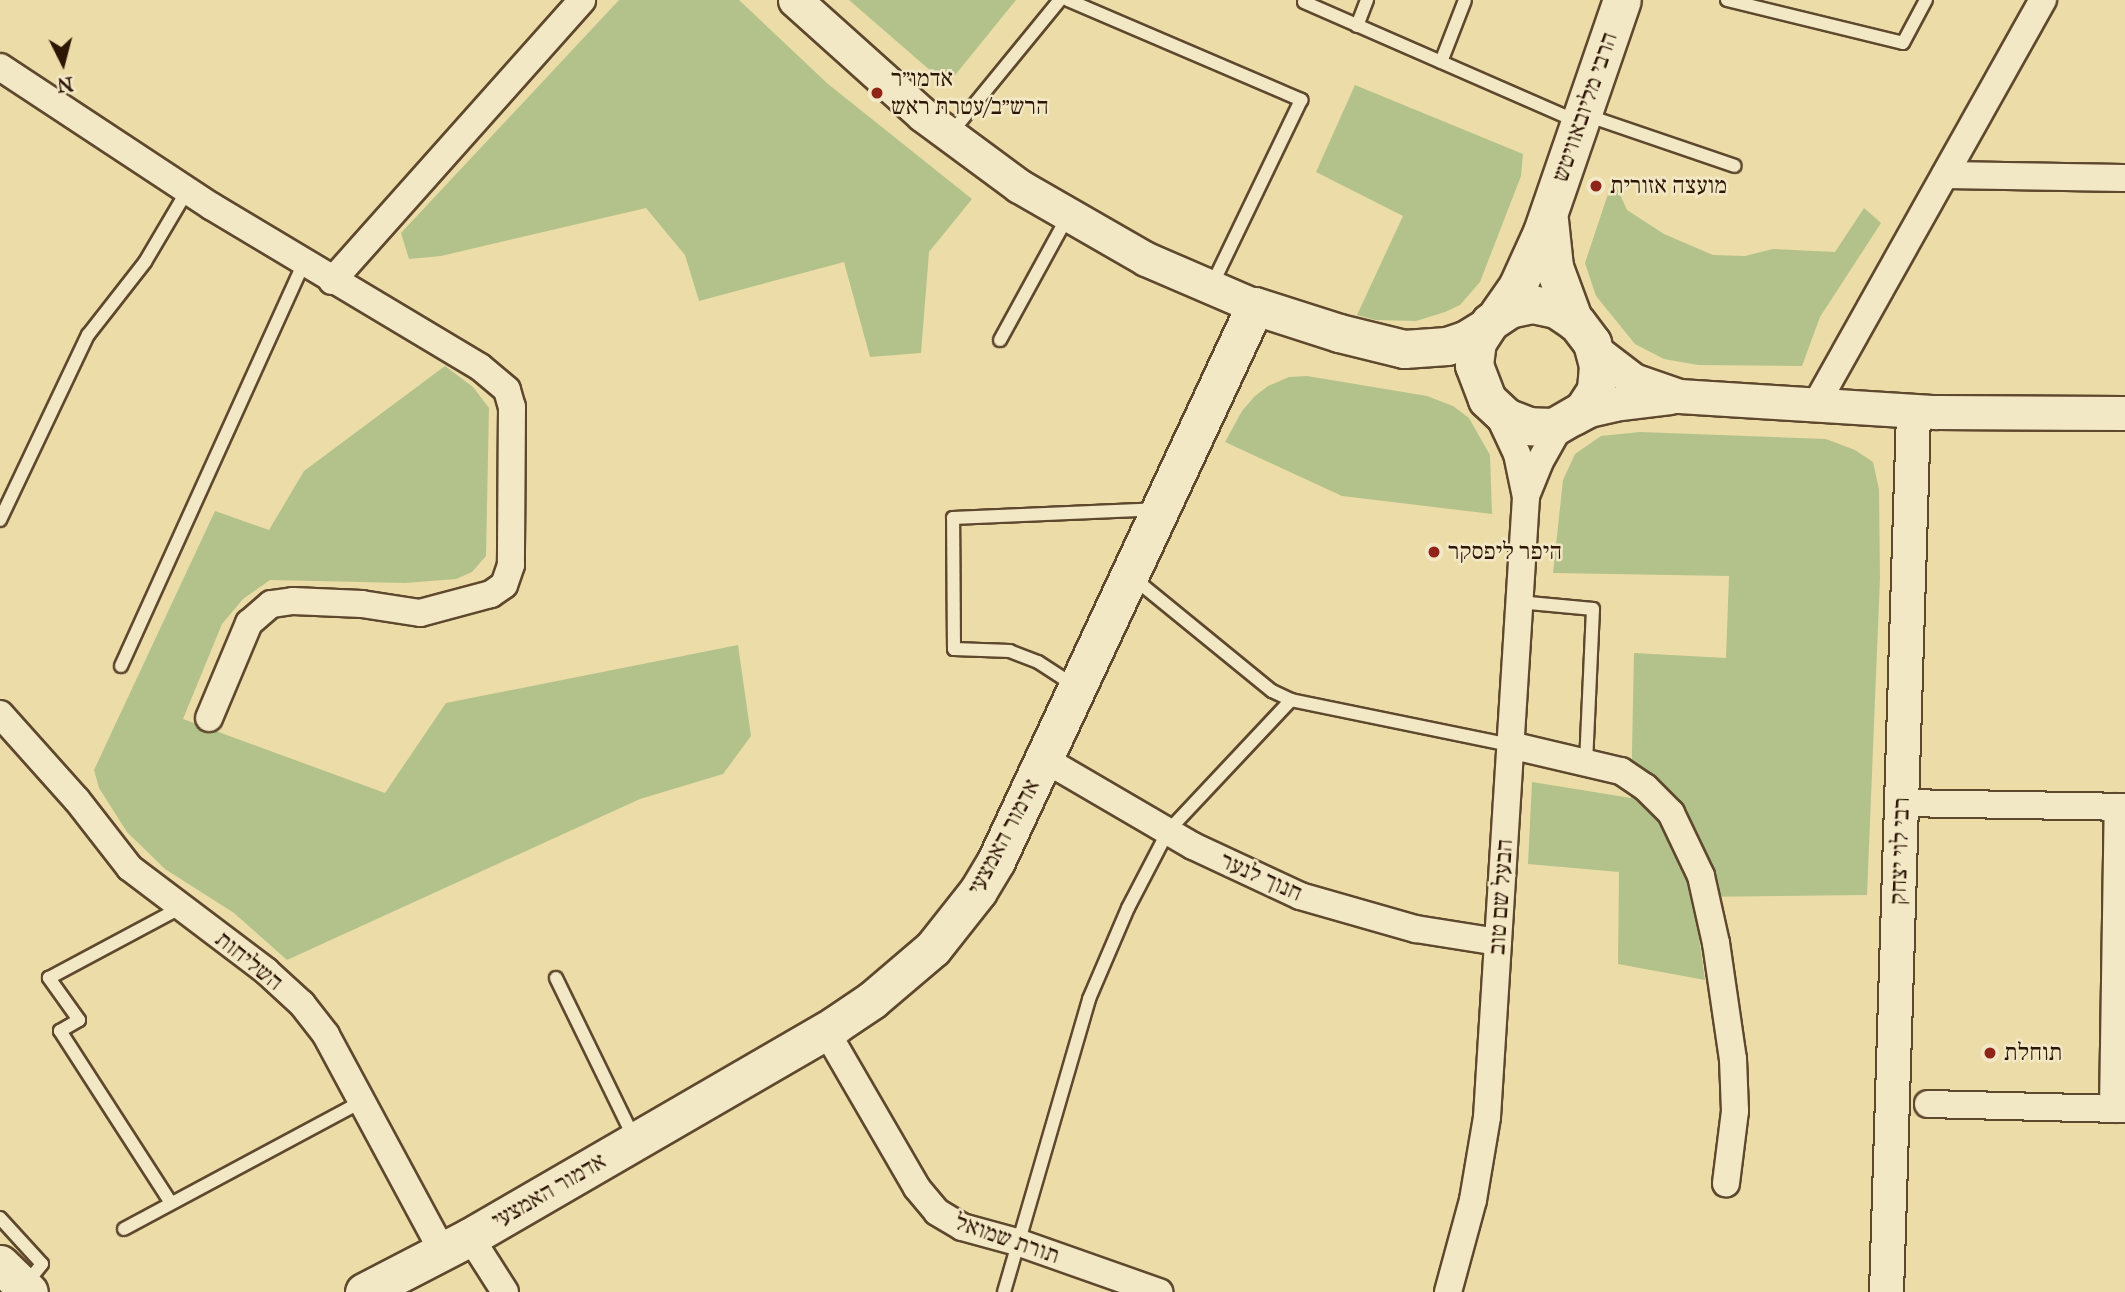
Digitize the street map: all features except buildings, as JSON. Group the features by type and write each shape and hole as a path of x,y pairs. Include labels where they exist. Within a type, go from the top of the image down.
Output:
{"main road":[{"name":"הרבי מליובאוויטש","path":"1492,321 1524,274 1549,215 1622,0"},
{"name":"הרבי מליובאוויטש","path":"1549,215 1554,267 1584,335"},
{"path":"1255,306 1318,327 1404,349 1457,378 1491,404 1529,426 1568,421 1583,410 1596,390 1598,366 1584,335 1556,309 1532,304 1492,321 1467,339 1447,346 1404,349"},
{"name":"אדמור האמצעי","path":"364,1292 456,1244 826,1031 904,975 957,920 996,860 1255,306"},
{"path":"1491,404 1474,365 1477,342 1492,321"}],"street":[{"path":"332,281 582,0"},
{"path":"795,0 880,78 949,135 1068,216 1146,259 1210,289 1255,306"},
{"path":"1815,406 2043,0"},
{"path":"0,67 187,191 332,281 480,367 507,390 512,407 511,565 504,585 491,594 420,613 362,604 293,601 271,604 249,622 209,718"},
{"path":"1945,175 2125,178"},
{"path":"1584,335 1633,380 1679,396"},
{"path":"1568,421 1589,410 1615,404 1679,396 1913,411 2125,413"},
{"name":"הבעל שם טוב","path":"1448,1292 1473,1199 1485,1134 1526,497 1517,454 1491,404"},
{"name":"רבי לוי יצחק","path":"1886,1292 1913,411"},
{"name":"הבעל שם טוב","path":"1526,497 1539,463 1568,421"},
{"name":"השליחות","path":"0,714 77,800 130,868 266,971 302,1004 326,1035 361,1102 456,1244 505,1292"},
{"path":"1510,745 1621,771 1645,787 1671,813 1701,876 1716,943 1733,1059 1735,1111 1726,1183"},
{"name":"חנוך לנער","path":"1044,759 1228,864 1313,900 1416,929 1498,942"},
{"path":"1901,803 2122,807 2119,1109 1928,1104"},
{"name":"תורת שמואל","path":"826,1031 927,1201 956,1224 1017,1242 1160,1292"}],"lane":[{"path":"949,135 1060,0"},
{"path":"1068,0 1301,100 1210,289"},
{"path":"1357,26 1367,0"},
{"path":"1441,62 1465,0"},
{"path":"1727,0 1903,43 1926,0"},
{"path":"1304,2 1441,62 1581,118 1735,166"},
{"path":"0,520 88,335 145,262 187,191"},
{"path":"1000,340 1068,216"},
{"path":"121,666 304,263"},
{"path":"1077,687 1038,662 1010,651 954,649 953,519 1160,509"},
{"path":"1130,575 1272,691 1291,700 1510,745"},
{"path":"1519,602 1593,609 1586,763"},
{"path":"1004,1292 1089,999 1128,908 1168,831 1291,700"},
{"path":"171,1203 60,1031 79,1020 49,978 180,908"},
{"path":"556,978 636,1142"},
{"path":"124,1229 361,1102"},
{"path":"0,1218 42,1264 18,1281"}],"green space":[{"path":"619,0 739,0 828,84 972,199 929,252 921,353 870,357 844,262 699,301 685,255 646,208 441,256 409,259 401,233"},
{"path":"849,0 1016,0 947,85"},
{"path":"1355,85 1523,154 1521,176 1480,282 1460,305 1445,312 1416,321 1375,320 1357,315 1403,216 1316,172"},
{"path":"1613,179 1627,210 1664,234 1713,255 1745,256 1773,249 1835,252 1864,208 1881,223 1820,317 1802,366 1698,365 1664,359 1635,344 1596,296 1585,263"},
{"path":"445,366 473,387 489,408 486,556 472,572 456,579 405,583 270,580 243,599 222,624 183,719 385,793 446,703 738,645 751,736 723,774 640,799 287,960 234,913 165,869 127,832 99,788 94,770 215,511 269,530 304,471"},
{"path":"1307,376 1427,396 1453,406 1469,418 1490,455 1492,514 1342,496 1225,442 1242,411 1255,396 1268,386 1289,377"},
{"path":"1640,432 1826,439 1855,450 1873,462 1879,489 1880,578 1867,895 1693,897 1705,980 1618,964 1619,872 1528,864 1532,782 1631,798 1634,653 1726,658 1729,576 1553,573 1563,480 1575,454 1601,436"}],"place":[{"name":"אדמו״ר הרש״ב/עטרת ראש","path":"877,93"},
{"name":"מועצה אזורית","path":"1596,186"},
{"name":"היפר ליפסקר","path":"1434,552"},
{"name":"תוחלת","path":"1990,1053"}]}
